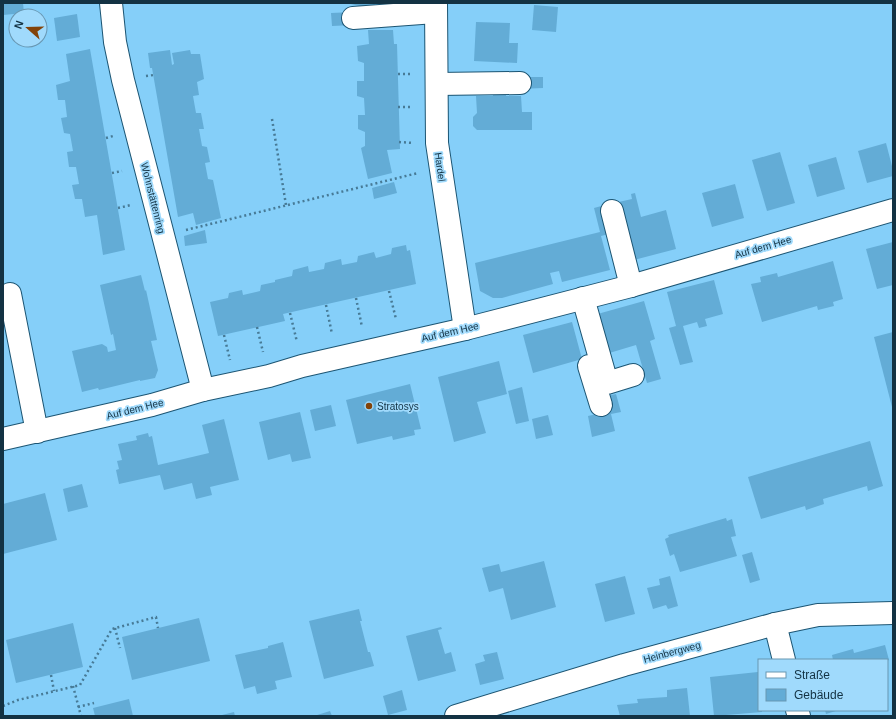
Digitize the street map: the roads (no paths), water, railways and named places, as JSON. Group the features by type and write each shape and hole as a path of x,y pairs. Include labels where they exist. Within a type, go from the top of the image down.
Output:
{"street":[{"name":"Wohnstättenring","path":"112,3 115,42 123,80 203,390"},
{"path":"353,18 436,7"},
{"name":"Hardel","path":"436,7 437,143 465,329"},
{"path":"437,84 520,83"},
{"name":"Auf dem Hee","path":"3,439 152,405 203,390 269,376 302,366 465,329 631,286 893,210"},
{"path":"612,211 631,286"},
{"path":"10,294 37,432"},
{"path":"577,300 607,383 633,375"},
{"path":"577,300 601,404"},
{"name":"Heinbergweg","path":"456,716 624,665 775,624 818,615 893,613"},
{"path":"775,624 784,659"}],"place":[{"name":"Stratosys","path":"369,406"}]}
